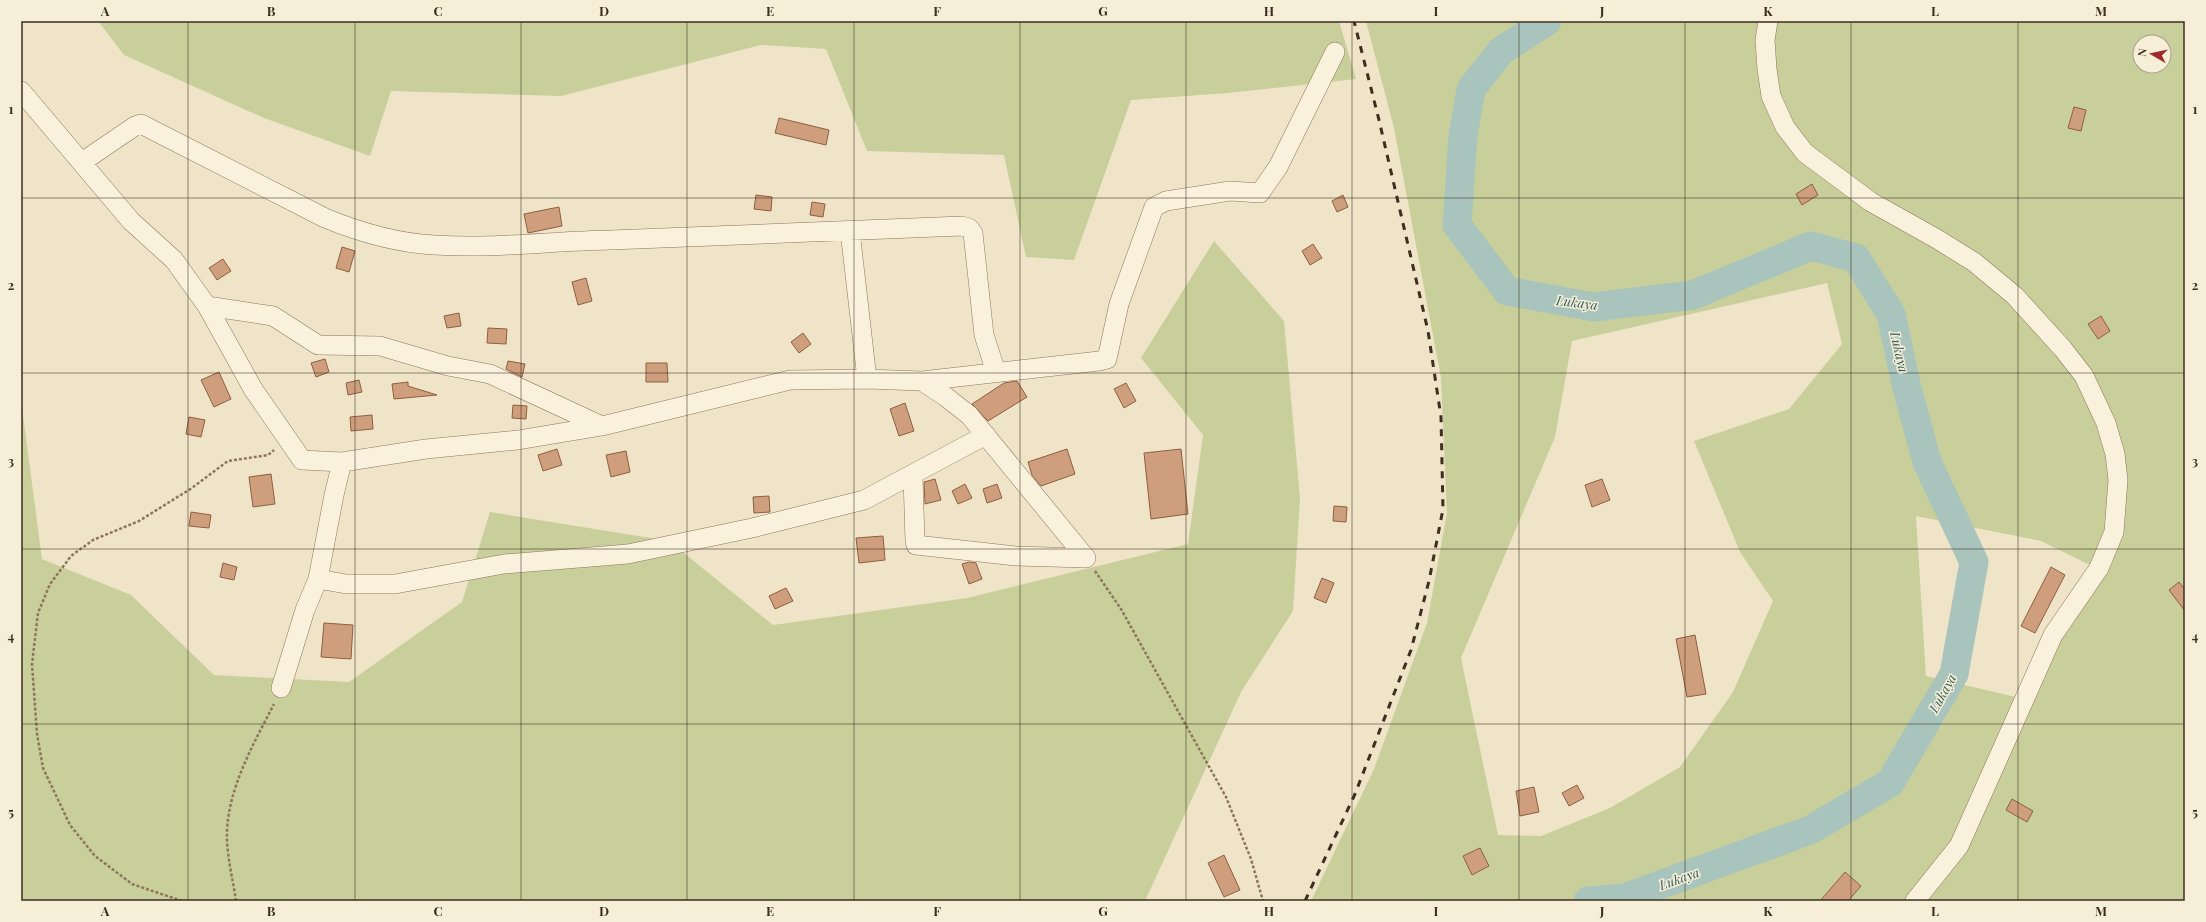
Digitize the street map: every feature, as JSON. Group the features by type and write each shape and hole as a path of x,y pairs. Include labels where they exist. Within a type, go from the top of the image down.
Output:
{"street":[{"path":"1768,21 1765,40 1771,96 1785,127 1805,153 1871,202 1937,239 1974,262 2015,296 2063,349 2084,376 2106,423 2115,454 2118,480 2114,532 2099,568 2053,635 1959,846 1915,901"},
{"path":"21,91 131,221 174,260 207,306 253,389 302,460 342,462 426,449 518,440 602,426 790,380 867,379 922,381 1107,359 1119,304 1154,207 1166,201 1230,191 1260,192 1278,167 1335,52"},
{"path":"82,162 135,126 141,124 325,218 346,226 388,237 433,245 490,246 607,240 955,227 969,228 973,233 984,335 996,372"},
{"path":"850,232 867,379"},
{"path":"207,306 273,316 318,344 380,346 448,366 490,374 602,426"},
{"path":"922,381 969,415 1086,558"},
{"path":"318,579 346,584 395,584 504,564 628,554 864,500 913,476 986,435"},
{"path":"281,688 305,610 318,579 334,495 342,462"},
{"path":"913,476 916,545 1016,556 1086,558"}],"path":[{"path":"182,901 132,884 95,856 70,825 43,768 37,734 32,664 38,613 50,584 71,556 93,540 139,521 192,488 228,461 268,455 276,449 291,446"},
{"path":"1086,558 1121,609 1226,797 1251,859 1263,901"},
{"path":"236,901 227,833 228,820 242,765 281,688"}],"green space":[{"path":"98,21 1339,21 1356,79 1228,93 1131,100 1074,260 1026,257 1004,155 867,151 826,49 761,45 561,96 391,91 370,156 264,118 124,55"},
{"path":"1366,21 2185,21 2185,901 1311,901 1374,769 1427,623 1447,513 1441,378 1394,128","holes":["1827,283 1842,344 1789,409 1694,441 1740,552 1773,601 1733,692 1680,767 1610,808 1541,836 1498,835 1461,658 1555,437 1572,341","1916,516 2041,541 2094,567 2033,701 1926,676"]},
{"path":"1214,241 1284,321 1300,498 1293,611 1241,692 1145,901 21,901 21,400 42,559 131,595 214,675 349,682 462,602 490,512 669,541 773,625 967,598 1188,544 1203,435 1141,358"}],"building":[{"path":"2074,107 2086,110 2081,131 2068,128"},
{"path":"779,118 829,130 826,145 775,133"},
{"path":"1812,184 1818,195 1802,205 1796,194"},
{"path":"756,195 772,197 771,211 754,209"},
{"path":"1343,195 1348,207 1337,212 1332,201"},
{"path":"812,202 825,204 823,217 810,215"},
{"path":"559,207 562,226 528,233 524,214"},
{"path":"1313,244 1322,258 1310,265 1302,251"},
{"path":"342,247 355,251 349,272 336,268"},
{"path":"223,259 231,271 217,280 209,268"},
{"path":"586,278 592,301 578,305 572,282"},
{"path":"459,313 461,326 447,328 444,316"},
{"path":"2101,316 2110,331 2098,339 2088,324"},
{"path":"488,328 507,329 506,344 487,343"},
{"path":"803,333 811,344 799,353 791,342"},
{"path":"325,359 329,372 316,377 311,363"},
{"path":"508,361 525,364 522,377 506,369"},
{"path":"646,363 667,363 668,382 646,382"},
{"path":"219,372 231,399 214,407 201,380"},
{"path":"359,380 362,392 348,395 346,383"},
{"path":"1017,381 1027,397 988,421 972,404 1004,383"},
{"path":"408,382 408,386 437,395 394,399 392,384"},
{"path":"1126,383 1136,401 1124,408 1114,389"},
{"path":"905,403 914,431 899,436 890,409"},
{"path":"513,405 527,406 526,419 512,418"},
{"path":"372,415 373,429 351,431 350,417"},
{"path":"189,417 205,420 201,437 186,434"},
{"path":"557,449 562,465 543,471 538,455"},
{"path":"1067,449 1075,474 1041,486 1032,475 1028,462"},
{"path":"1181,449 1188,514 1151,519 1144,453"},
{"path":"626,451 630,472 611,477 606,455"},
{"path":"271,474 275,504 253,507 249,477"},
{"path":"935,479 941,500 925,504 924,482"},
{"path":"1602,479 1610,500 1592,507 1585,485"},
{"path":"965,484 972,498 958,504 952,491"},
{"path":"997,484 1002,498 987,503 983,489"},
{"path":"769,496 770,512 754,513 753,497"},
{"path":"1334,506 1347,507 1346,522 1333,521"},
{"path":"191,512 211,515 209,528 189,526"},
{"path":"883,536 885,560 859,563 856,538"},
{"path":"969,562 976,563 982,579 969,584 962,564"},
{"path":"223,563 237,567 234,580 220,577"},
{"path":"2051,567 2065,575 2035,633 2021,626"},
{"path":"1322,578 1334,583 1326,603 1314,598"},
{"path":"2179,582 2185,590 2185,611 2169,590"},
{"path":"786,588 793,601 775,609 769,596"},
{"path":"324,623 353,625 351,659 321,657"},
{"path":"1695,635 1706,694 1687,697 1676,639"},
{"path":"1577,785 1584,798 1569,806 1562,793"},
{"path":"1534,787 1539,812 1520,816 1516,791"},
{"path":"2012,799 2033,811 2027,822 2006,810"},
{"path":"1480,848 1489,866 1472,875 1463,856"},
{"path":"1224,855 1240,890 1224,897 1208,863"},
{"path":"1845,872 1861,886 1848,901 1820,901"}],"waterway":[{"name":"Lukaya","path":"1547,21 1501,51 1471,89 1463,136 1457,225 1507,291 1594,307 1693,295 1811,246 1856,258 1891,314 1907,388 1927,462 1974,562 1954,674 1890,783 1810,830 1624,898 1588,901"}],"railway":[{"path":"1305,901 1355,794 1411,650 1429,581 1443,509 1441,417 1428,331 1379,120 1354,21"}]}
